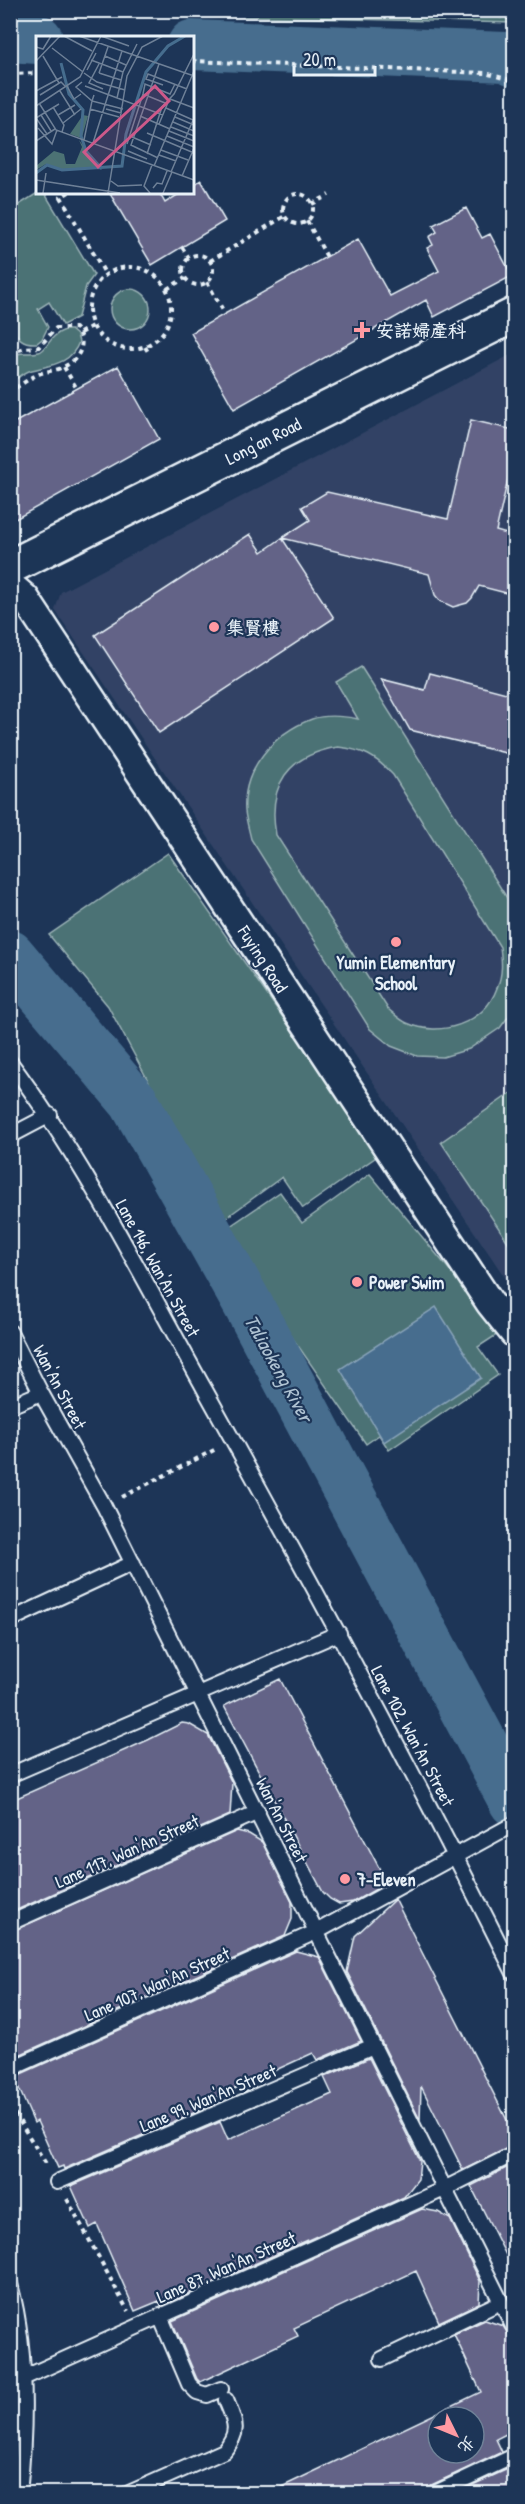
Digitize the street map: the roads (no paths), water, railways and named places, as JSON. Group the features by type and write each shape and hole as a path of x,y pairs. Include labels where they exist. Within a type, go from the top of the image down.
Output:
{"street":[{"name":"Long'an Road","path":"10,567 437,348 514,315"},
{"name":"Fuying Road","path":"10,585 25,598 490,1303 514,1333"}],"lane":[{"name":"Lane 146, Wan'An Street","path":"10,1062 50,1115 233,1440"},
{"path":"10,1136 50,1115"},
{"name":"Wan'An Street","path":"10,1332 133,1563 514,2328"},
{"path":"10,1406 41,1393"},
{"name":"Lane 102, Wan'An Street","path":"233,1440 339,1633 514,1972"},
{"path":"10,1620 133,1563"},
{"path":"10,1775 339,1633"},
{"name":"Lane 117, Wan'An Street","path":"10,1923 258,1812"},
{"name":"Lane 107, Wan'An Street","path":"10,2070 318,1931 514,1824"},
{"name":"Lane 99, Wan'An Street","path":"57,2182 373,2046"},
{"name":"Lane 87, Wan'An Street","path":"23,2378 444,2189 514,2154"},
{"path":"10,2284 18,2310 23,2378 19,2493"},
{"path":"382,2359 501,2302"},
{"path":"127,2493 224,2451 233,2441 237,2425 223,2394 207,2395 197,2392 189,2384 160,2316"},
{"path":"433,2493 514,2456"}],"waterway":[{"path":"10,37 36,39"},
{"path":"194,45 506,57 514,61"},
{"name":"Taliaokeng River","path":"10,955 134,1102 247,1303 514,1802"}],"place":[{"name":"安諾婦産科","path":"362,330"},
{"name":"集賢樓","path":"214,627"},
{"name":"Yumin Elementary School","path":"396,942"},
{"name":"Power Swim","path":"357,1282"},
{"name":"7-Eleven","path":"345,1879"}]}
